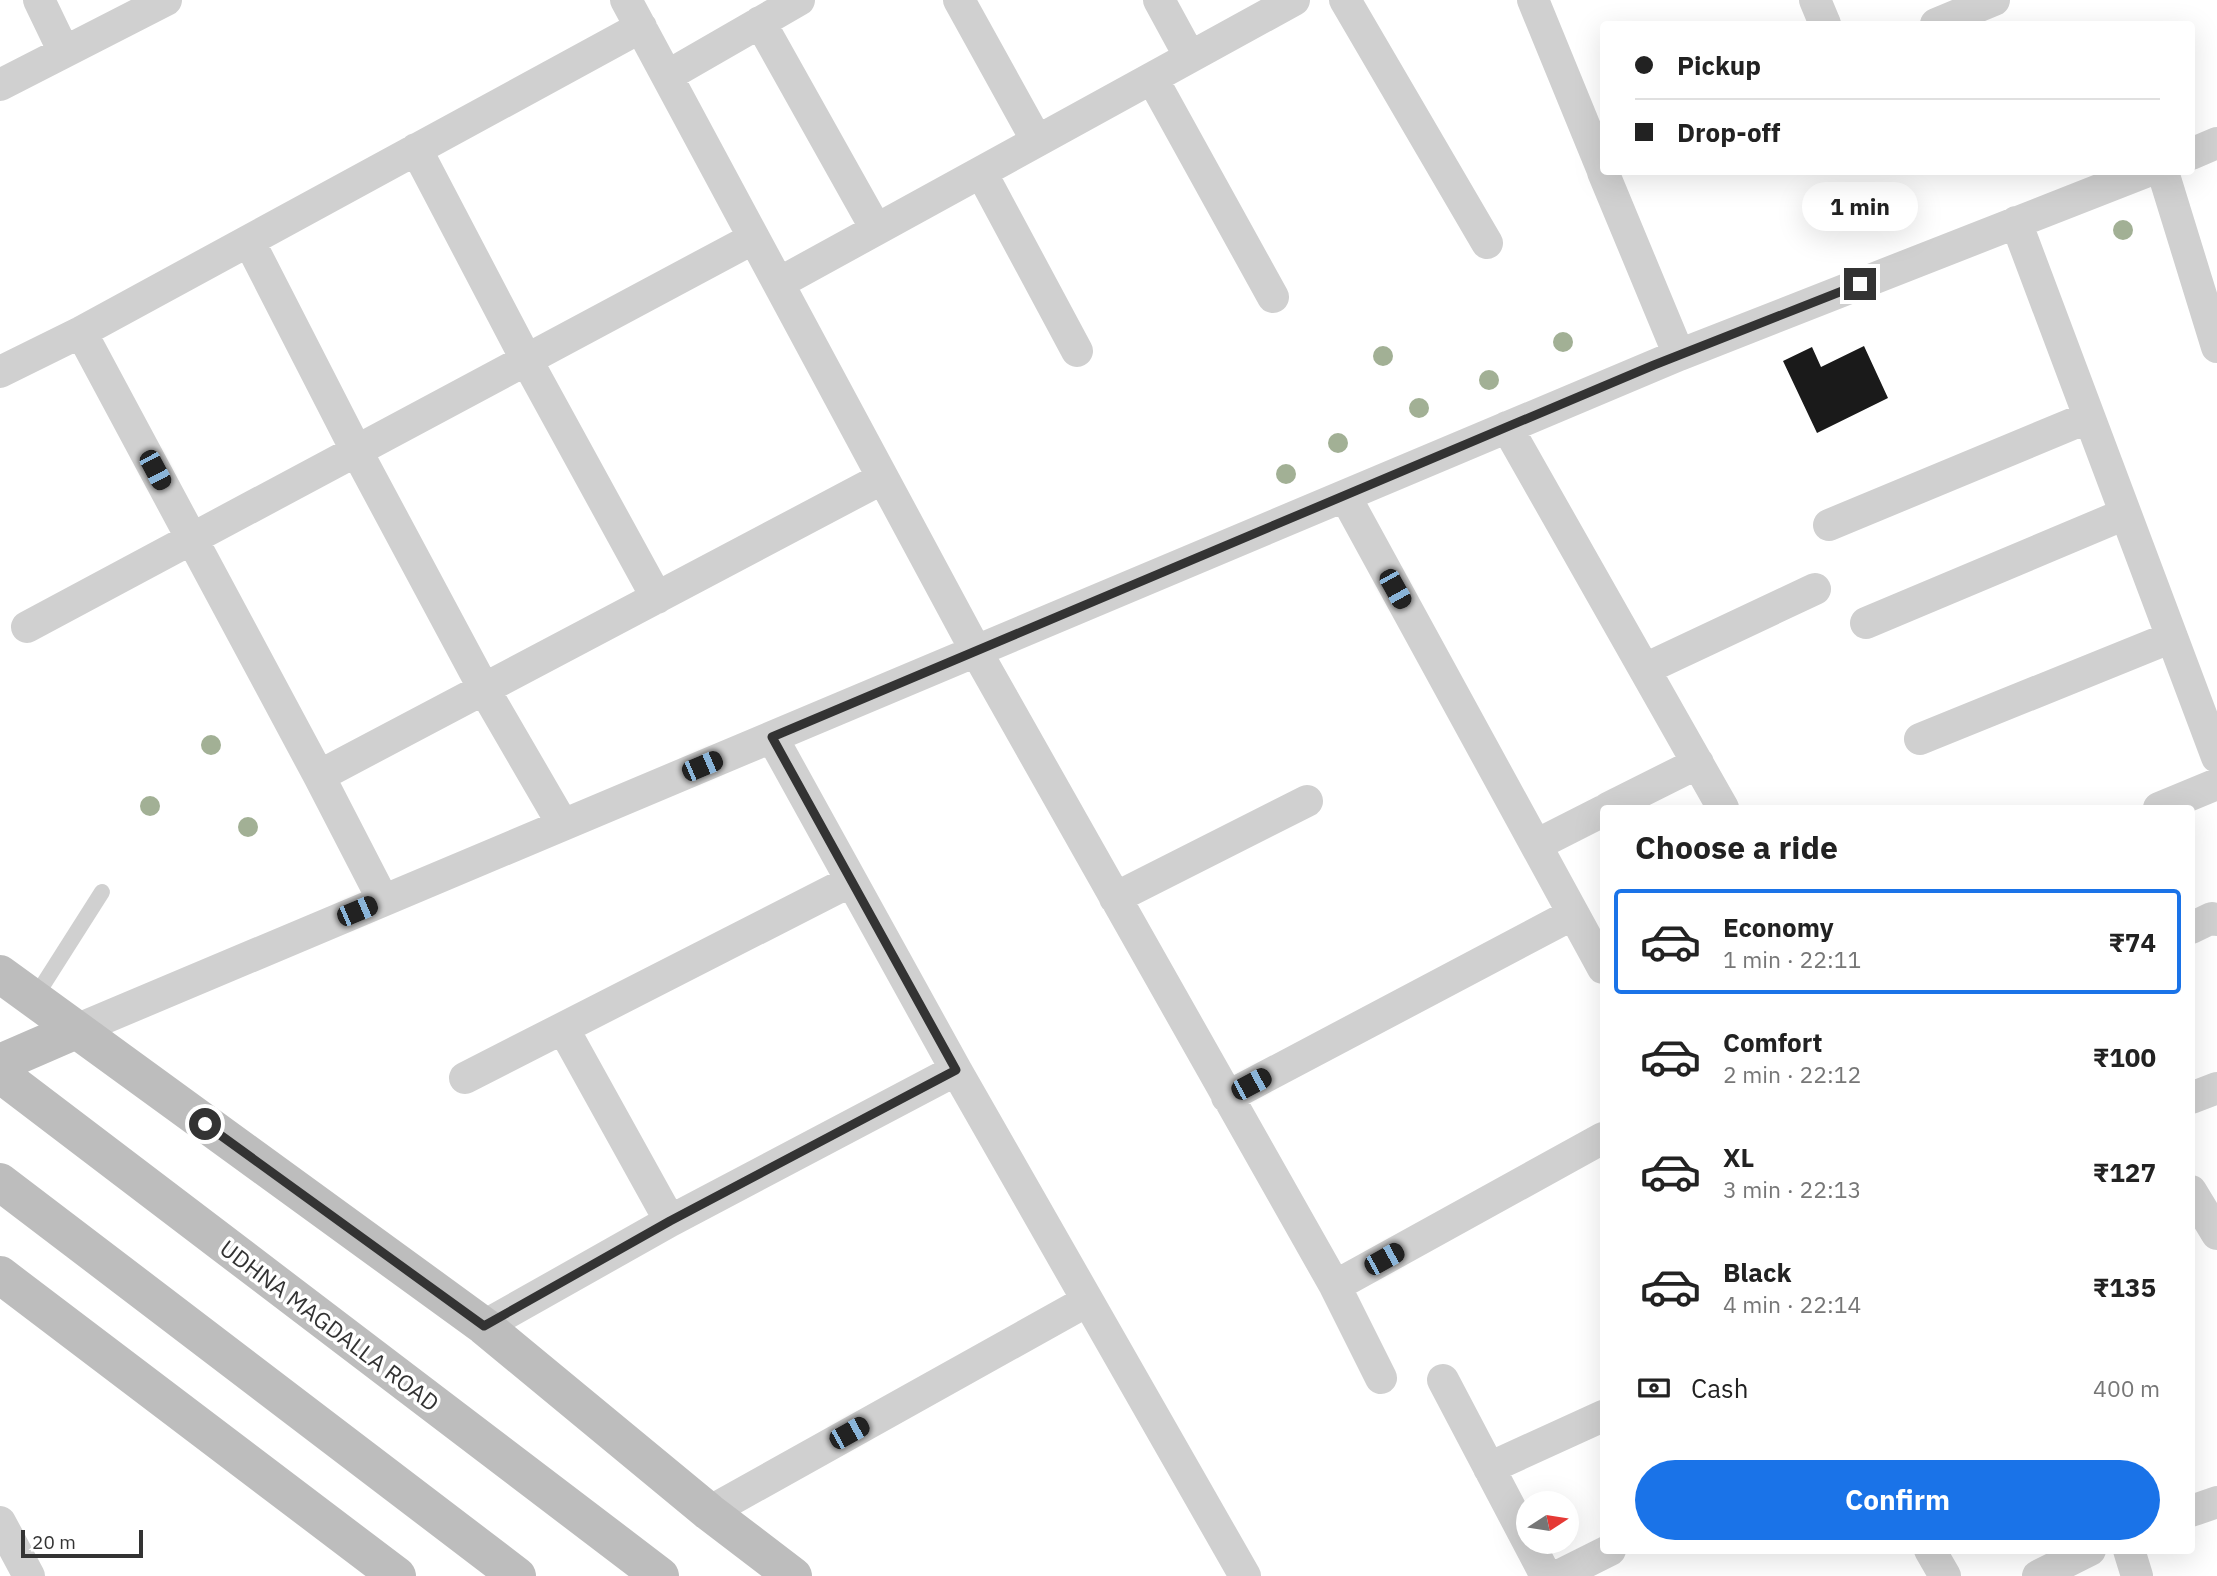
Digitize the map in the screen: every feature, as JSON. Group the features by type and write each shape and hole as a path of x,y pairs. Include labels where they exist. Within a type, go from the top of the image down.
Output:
{"street":[{"path":"38,0 64,52"},
{"path":"0,85 166,0"},
{"path":"626,0 976,651 1335,1286 1381,1378"},
{"path":"667,76 799,0"},
{"path":"959,0 1037,141"},
{"path":"1159,0 1190,57"},
{"path":"779,283 1294,0"},
{"path":"1345,0 1487,243"},
{"path":"1533,0 1600,164"},
{"path":"1815,0 1824,21"},
{"path":"1943,21 1994,0"},
{"path":"760,22 876,229"},
{"path":"0,372 81,332 641,27"},
{"path":"1152,78 1273,298"},
{"path":"2195,152 2217,143"},
{"path":"416,149 526,359 657,598"},
{"path":"981,172 1077,351"},
{"path":"1605,175 1679,355"},
{"path":"0,1063 1679,355 2138,175"},
{"path":"2164,175 2217,347"},
{"path":"2015,222 2217,757"},
{"path":"27,627 754,238"},
{"path":"249,241 356,450 484,689 563,825"},
{"path":"81,332 383,900"},
{"path":"1829,525 2089,417"},
{"path":"1507,427 1721,805"},
{"path":"319,776 883,478"},
{"path":"1345,496 1600,963"},
{"path":"1866,624 2126,514"},
{"path":"1645,669 1815,589"},
{"path":"1920,739 2172,637"},
{"path":"772,737 956,1070 1245,1576"},
{"path":"1614,805 1699,763"},
{"path":"2167,805 2217,785"},
{"path":"1115,898 1307,802"},
{"path":"1536,845 1600,813"},
{"path":"465,1078 851,881"},
{"path":"1227,1097 1573,914"},
{"path":"2195,926 2212,918 2217,920"},
{"path":"0,974 484,1326 709,1512 793,1576"},
{"path":"563,1028 670,1221"},
{"path":"484,1326 670,1221 956,1070"},
{"name":"UDHNA MAGDALLA ROAD","path":"0,1074 660,1576"},
{"path":"2195,1096 2217,1088"},
{"path":"1335,1286 1600,1140"},
{"path":"0,1182 517,1576"},
{"path":"2195,1198 2217,1234"},
{"path":"0,1275 397,1576"},
{"path":"709,1512 1087,1301"},
{"path":"1443,1380 1546,1576"},
{"path":"1489,1468 1600,1417"},
{"path":"2195,1510 2217,1502"},
{"path":"0,1522 29,1576"},
{"path":"1558,1576 1602,1554"},
{"path":"1932,1554 1945,1576"},
{"path":"2038,1576 2082,1554"},
{"path":"2130,1554 2137,1576"}],"lane":[{"path":"34,999 102,892"}],"building":[{"path":"1864,346 1888,398 1817,433 1783,361 1812,347 1821,367"}],"route":[{"path":"205,1124 484,1326 670,1221 956,1070 772,737 1654,365 1860,284"}]}
